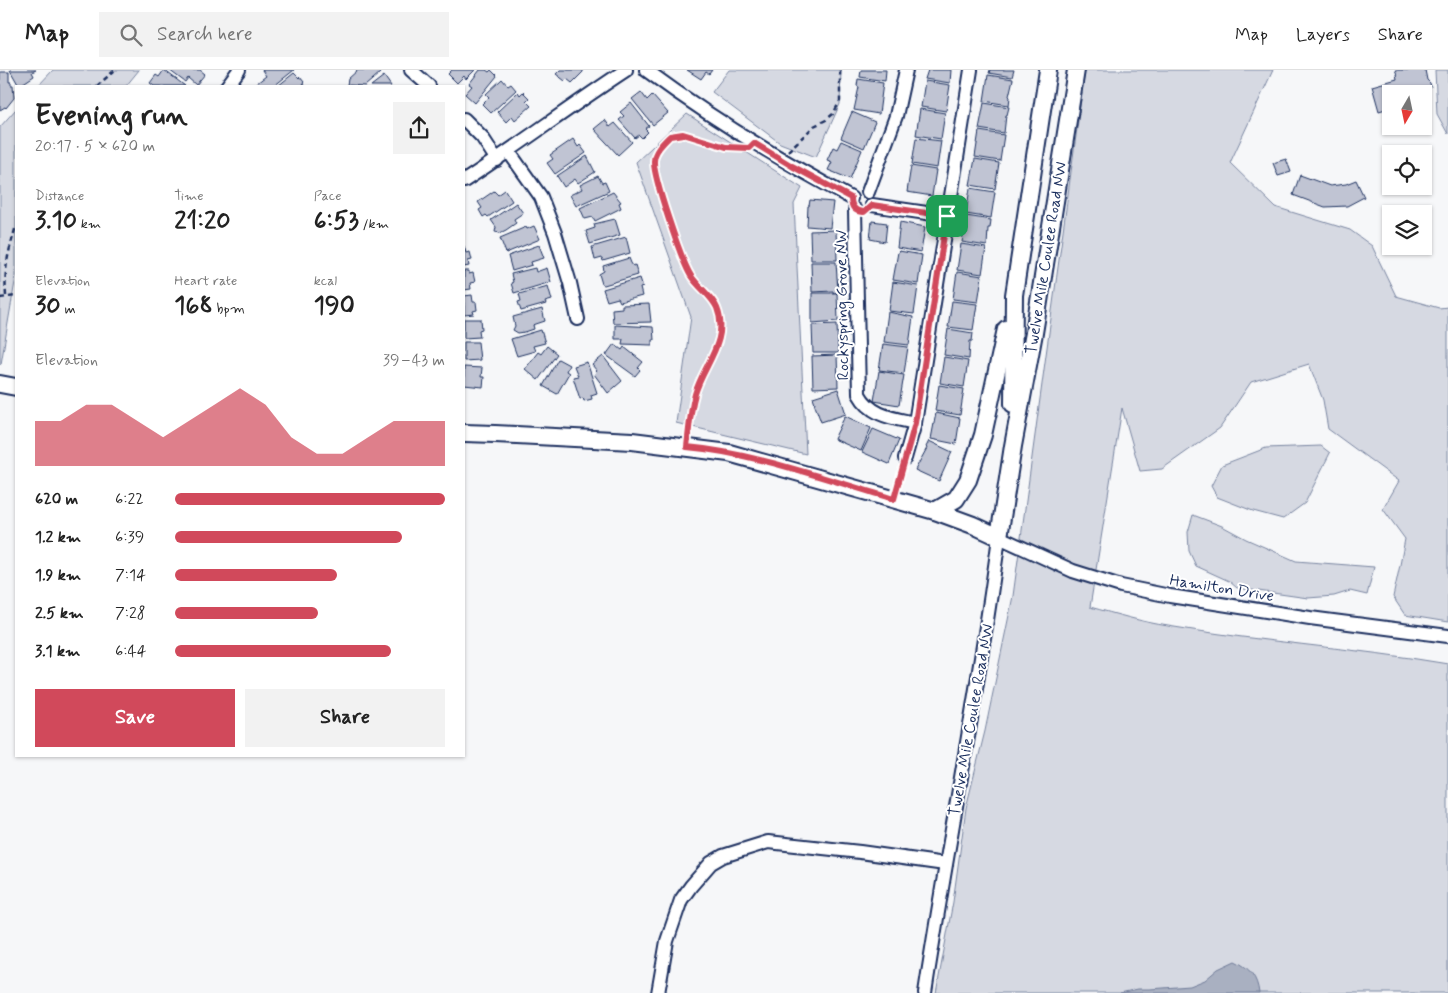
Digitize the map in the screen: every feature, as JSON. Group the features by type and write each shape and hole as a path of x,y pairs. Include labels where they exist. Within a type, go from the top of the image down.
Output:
{"main road":[{"name":"Twelve Mile Coulee Road NW","path":"1013,446 1014,295 1048,70"},
{"name":"Twelve Mile Coulee Road NW","path":"1000,537 1013,446 1034,333 1076,70"},
{"path":"934,511 956,499 968,480 989,411 1014,295"},
{"path":"0,384 15,387"},
{"path":"465,423 495,434"},
{"path":"465,434 632,441 729,453 934,511 1000,537"}],"street":[{"path":"228,85 239,70"},
{"path":"411,70 428,85"},
{"path":"465,180 626,70"},
{"path":"646,70 754,143 864,212 872,205 872,198 868,192"},
{"path":"868,192 896,116 906,70"},
{"path":"905,458 915,423 971,70"},
{"path":"465,120 482,137 496,160"},
{"path":"509,152 541,197 555,233 570,283 578,319"},
{"path":"853,204 858,191 868,192"},
{"name":"Rockyspring Grove NW","path":"853,204 859,394 863,402 880,415 915,423"},
{"path":"872,205 947,216"},
{"name":"Hamilton Drive","path":"1000,537 1073,571 1121,586 1170,596 1448,636"},
{"name":"Twelve Mile Coulee Road NW","path":"924,993 1000,537"},
{"path":"658,993 667,942 681,900 690,886 711,863 723,856 768,842 945,864"}],"path":[{"path":"98,85 115,70"},
{"path":"780,159 814,126 833,114 840,102 840,70"},
{"path":"687,447 695,395 718,345 720,322 718,310 713,300 701,289 682,260 660,191 654,160 660,148 670,136 683,134 726,147 749,148 754,143"},
{"path":"6,296 4,277 6,260 15,229"},
{"path":"0,298 15,296"},
{"path":"894,499 905,458"}],"shaded area":[{"path":"53,70 139,70 127,85 39,85"},
{"path":"729,70 841,70 840,104 816,157 780,143 712,92"},
{"path":"1085,70 1273,70 1230,163 1275,207 1350,230 1372,246 1396,296 1439,308 1448,307 1448,622 1405,615 1393,597 1405,539 1383,509 1399,481 1328,429 1323,400 1309,364 1251,382 1220,428 1162,469 1140,471 1122,408 1090,607 1129,618 1203,632 1448,664 1448,993 936,993 953,902 966,808 985,731 1013,596"},
{"path":"1435,70 1448,70 1448,134 1437,114"},
{"path":"15,110 15,282 1,364 0,364 0,127"},
{"path":"687,114 802,188 794,204 806,454 676,423 691,317 636,162"},
{"path":"1321,446 1330,453 1305,503 1283,519 1253,511 1217,497 1211,486 1222,465 1266,448"},
{"path":"1193,515 1222,526 1296,561 1374,567 1367,595 1350,591 1334,596 1308,598 1237,588 1229,581 1196,566 1189,551 1188,532"}],"water":[{"path":"1235,961 1252,974 1257,982 1259,993 1120,993 1138,989 1190,986 1205,980 1218,969"}],"building":[{"path":"10,70 36,70 32,72 34,76 18,85"},
{"path":"164,70 184,85 153,85 150,83 156,75 159,77"},
{"path":"169,70 200,70 205,74 196,85 188,78 185,82"},
{"path":"262,70 294,70 275,85 259,85 257,83 266,76"},
{"path":"358,70 378,70 380,73 366,85 347,85 348,79"},
{"path":"452,70 475,70 466,79 464,76 457,83 448,74"},
{"path":"480,70 489,72 491,70 497,76 475,103 465,94 472,86 469,84"},
{"path":"560,70 583,70 583,72 572,83 567,79 565,81 556,74"},
{"path":"687,70 712,70 709,74 706,72 701,79"},
{"path":"861,70 886,70 885,81 860,77"},
{"path":"928,70 951,70 950,83 925,79"},
{"path":"990,70 1014,70 1012,77 989,73"},
{"path":"1395,70 1425,70 1427,80 1430,85 1382,85 1382,110 1379,111 1372,86 1397,79"},
{"path":"0,72 9,72 9,82 13,85 14,98 6,108 0,110"},
{"path":"294,73 300,77 304,85 279,85"},
{"path":"988,75 1013,79 1009,105 984,101"},
{"path":"384,76 390,85 372,85"},
{"path":"502,79 508,86 511,84 516,90 491,113 482,104 489,97 486,94"},
{"path":"858,79 883,83 879,114 854,110 859,87 857,86"},
{"path":"925,81 950,85 946,111 921,107"},
{"path":"518,92 520,95 523,92 529,98 526,101 531,106 515,120 512,116 506,122 497,112"},
{"path":"641,92 647,100 652,95 668,113 653,125 632,99"},
{"path":"631,103 649,126 645,129 648,132 642,138 639,135 635,138 619,120 624,116 620,112"},
{"path":"984,103 1009,107 1004,133 979,129"},
{"path":"920,109 945,113 941,139 916,135"},
{"path":"852,112 875,122 864,148 841,138"},
{"path":"605,120 610,127 615,123 632,142 618,155 594,129"},
{"path":"979,131 1004,135 1000,161 975,157"},
{"path":"916,138 941,141 937,168 912,164"},
{"path":"573,139 578,147 580,145 586,153 555,174 547,163 553,159 550,155"},
{"path":"841,141 862,150 850,179 828,170 832,162 827,160 833,147 837,149"},
{"path":"587,156 595,172 578,183 575,179 564,187 557,176"},
{"path":"975,159 999,163 995,189 970,185"},
{"path":"1286,159 1291,172 1278,176 1273,163"},
{"path":"911,166 936,170 932,196 907,192"},
{"path":"1300,175 1330,186 1346,184 1356,180 1364,197 1347,206 1325,207 1293,195"},
{"path":"598,176 602,183 605,182 609,191 576,206 570,195 582,189 580,185"},
{"path":"970,188 995,192 991,218 966,214"},
{"path":"505,190 512,201 488,217 486,215 483,217 479,210 482,208 478,202 494,191 498,195"},
{"path":"613,192 621,202 619,203 621,208 595,221 593,217 585,219 580,208"},
{"path":"810,200 833,202 830,228 807,226"},
{"path":"516,203 523,213 514,219 516,223 500,233 495,232 496,227 491,220"},
{"path":"966,216 991,220 990,228 988,228 987,246 962,242"},
{"path":"615,219 620,235 590,244 586,231 595,228 594,224"},
{"path":"872,221 887,223 885,242 870,239"},
{"path":"900,222 925,227 921,252 897,248"},
{"path":"534,226 540,239 506,253 500,238 526,227 527,229"},
{"path":"836,230 837,260 811,260 810,231"},
{"path":"626,237 630,253 603,261 602,258 595,260 592,247"},
{"path":"961,244 986,248 982,274 957,270"},
{"path":"539,245 544,258 531,262 532,265 512,271 508,256"},
{"path":"465,250 466,253 470,252 472,260 468,261 469,266 465,267"},
{"path":"899,251 922,255 918,284 893,280"},
{"path":"629,258 633,266 635,265 638,275 602,284 599,274 604,271 603,266"},
{"path":"811,262 836,262 838,293 833,293 833,291 812,292"},
{"path":"535,268 536,272 547,268 551,282 514,293 511,274"},
{"path":"465,271 469,271 469,274 473,273 475,282 470,283 471,289 465,290"},
{"path":"957,272 982,276 978,302 953,299"},
{"path":"640,278 643,287 640,288 642,296 620,302 618,298 607,301 603,289"},
{"path":"893,282 918,286 914,314 889,311"},
{"path":"548,286 552,300 545,302 546,304 521,311 518,302 521,301 519,294"},
{"path":"812,293 837,293 838,321 812,323"},
{"path":"472,295 473,302 476,302 477,310 473,311 474,314 465,315 465,296"},
{"path":"952,301 977,304 973,330 948,327"},
{"path":"649,304 651,322 613,323 612,309 622,308 622,305"},
{"path":"542,309 545,321 533,325 534,329 518,333 513,330 515,326 513,317"},
{"path":"888,312 913,317 909,345 884,342"},
{"path":"465,319 481,319 482,329 479,330 480,337 465,338"},
{"path":"837,324 838,353 813,353 812,325"},
{"path":"615,325 653,327 654,340 652,340 652,345 622,344 623,339 615,339"},
{"path":"948,329 973,333 972,341 970,341 969,359 944,355"},
{"path":"541,330 545,343 533,346 535,351 517,356 511,339"},
{"path":"465,342 478,342 480,360 465,361"},
{"path":"614,344 622,350 624,347 643,362 635,376 606,355"},
{"path":"883,344 908,347 904,373 879,370"},
{"path":"547,346 557,354 538,380 525,369 538,352 541,354"},
{"path":"837,355 838,387 813,388 812,356"},
{"path":"603,356 622,381 608,393 594,374 597,371 592,365"},
{"path":"944,357 968,361 964,387 940,383"},
{"path":"558,359 569,365 566,371 569,373 557,394 543,386"},
{"path":"587,362 597,393 591,395 592,399 584,401 583,398 580,399 573,377 578,376 574,366"},
{"path":"465,367 482,368 481,377 484,377 483,387 465,385"},
{"path":"879,371 904,375 899,405 874,401"},
{"path":"939,385 964,389 960,415 935,411"},
{"path":"838,389 846,414 821,422 813,397"},
{"path":"936,413 960,418 956,444 931,439"},
{"path":"845,416 871,428 861,451 834,439"},
{"path":"873,429 899,440 889,464 862,452"},
{"path":"929,441 952,452 939,481 915,470"}],"route":[{"path":"683,134 726,147 749,148 754,143 851,198 851,205 860,212 864,212 872,205 947,216 915,423 894,499 759,460 729,453 687,447 695,395 718,345 720,322 718,310 713,300 701,289 682,260 660,191 654,160 656,153 670,136 683,134"}]}
